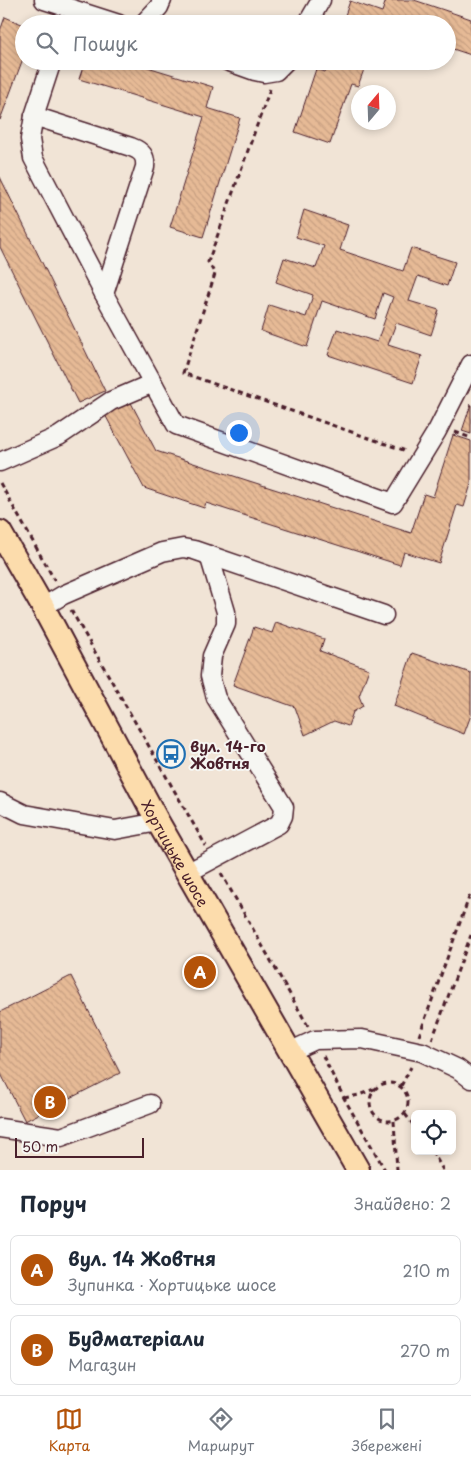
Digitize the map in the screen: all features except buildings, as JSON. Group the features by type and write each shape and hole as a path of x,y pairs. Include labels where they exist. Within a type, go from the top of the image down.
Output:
{"main road":[{"name":"Хортицьке шосе","path":"0,532 158,822 358,1170"}],"lane":[{"path":"44,0 66,15"},
{"path":"151,15 159,7 162,0"},
{"path":"312,15 321,0"},
{"path":"49,70 34,116 30,139 33,158 104,294 176,425 393,503 437,432 471,364"},
{"path":"252,70 264,73 271,70"},
{"path":"34,116 140,150 146,159 104,294"},
{"path":"0,462 59,436 111,402 153,383"},
{"path":"42,607 63,595 167,551 183,548 209,555 384,616"},
{"path":"187,873 279,824 284,808 216,698 210,676 212,656 226,624 226,612 209,555"},
{"path":"0,802 24,814 115,830 158,822"},
{"path":"289,1052 315,1040 362,1039 422,1052 458,1069 471,1079"},
{"path":"0,1128 61,1137 150,1104"}],"path":[{"path":"280,70 208,262 215,274 183,373 422,456"},
{"path":"0,483 315,1040 344,1098 385,1170"},
{"path":"471,892 419,1038 432,1041 471,935"},
{"path":"344,1098 359,1095 384,1083 392,1083 401,1086 406,1092 408,1106 405,1114 394,1121 384,1121 375,1116 370,1107 371,1096 376,1088"},
{"path":"405,1114 411,1122"},
{"path":"394,1121 397,1170"},
{"path":"435,1155 444,1170"}],"place":[{"name":"вул. 14-го Жовтня","path":"171,754"},
{"name":"вул. 14 Жовтня","path":"200,972"},
{"name":"Будматеріали","path":"50,1102"}]}
